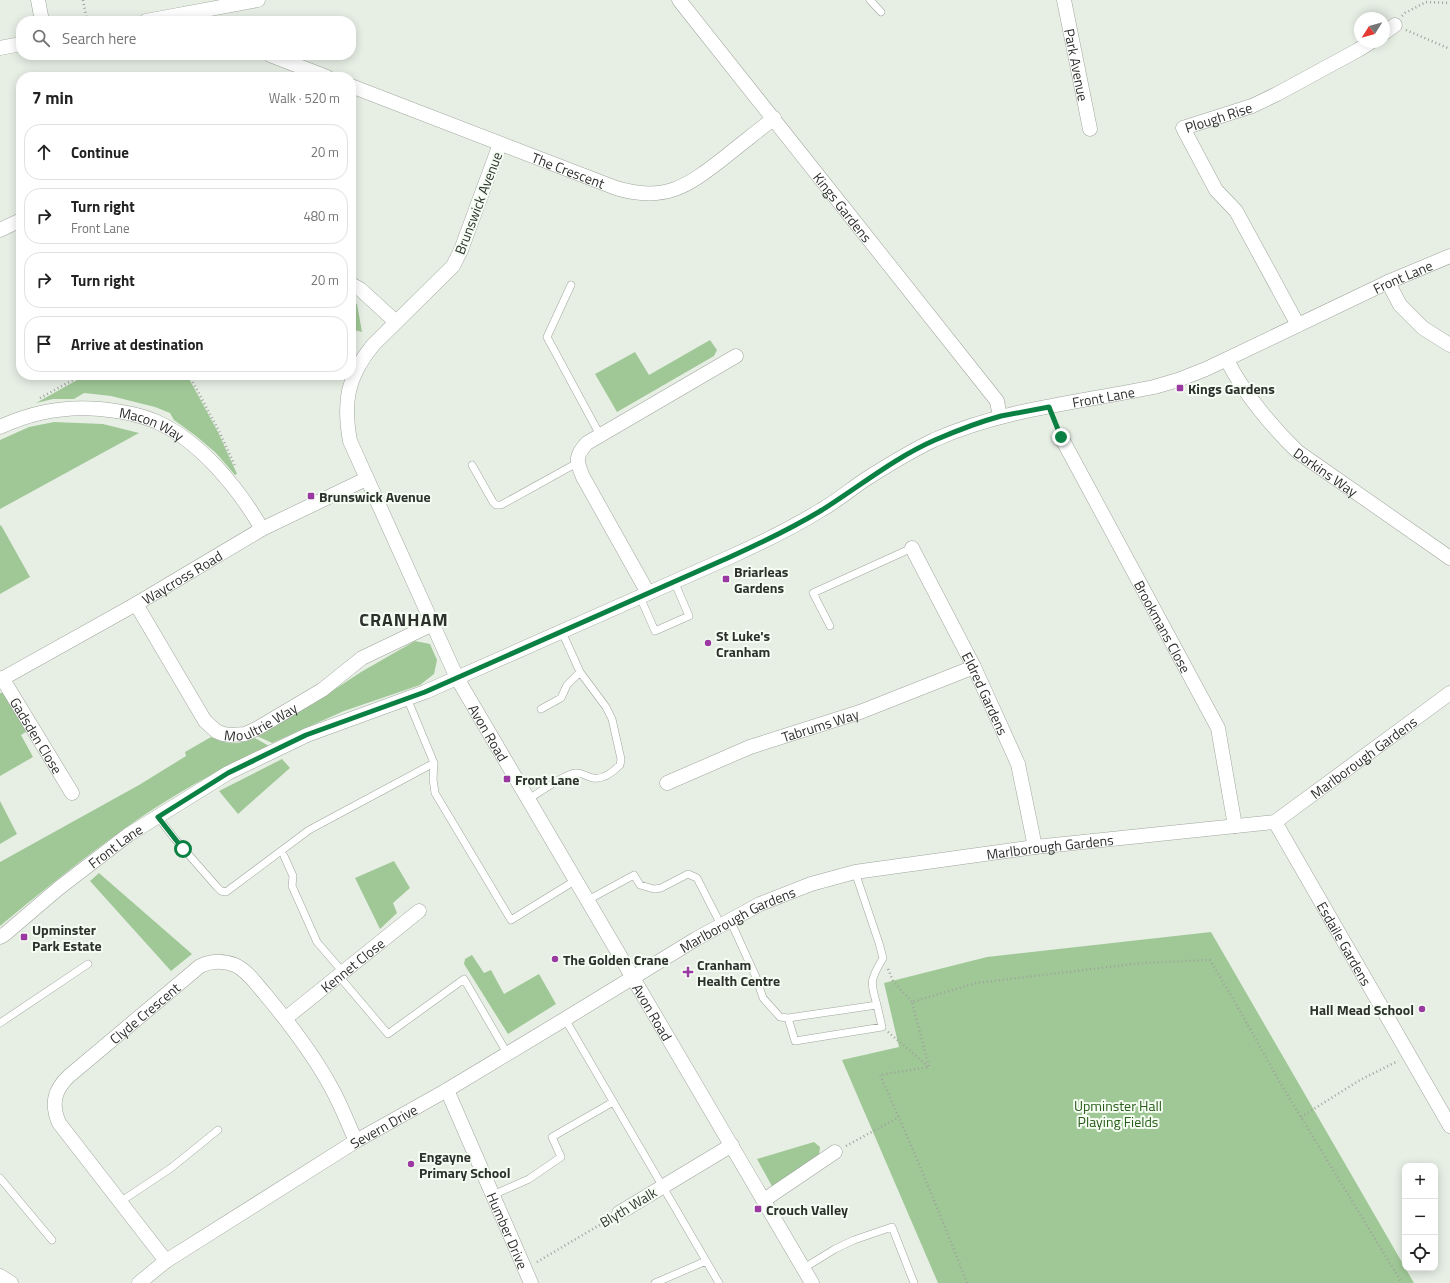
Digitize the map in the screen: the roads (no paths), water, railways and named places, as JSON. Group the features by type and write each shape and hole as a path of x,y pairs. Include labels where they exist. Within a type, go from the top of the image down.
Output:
{"street":[{"path":"38,0 41,16"},
{"path":"197,16 258,0"},
{"name":"Kings Gardens","path":"679,0 997,401 1000,417"},
{"name":"Park Avenue","path":"1064,0 1090,129"},
{"path":"0,48 16,45"},
{"name":"Plough Rise","path":"1298,325 1236,210 1216,190 1183,128 1252,106 1361,48"},
{"path":"283,60 314,72"},
{"name":"The Crescent","path":"356,88 631,193 649,194 665,192 683,186 700,177 774,118"},
{"name":"Brunswick Avenue","path":"356,370 373,345 453,266 462,250 500,144"},
{"path":"0,230 16,222"},
{"name":"Front Lane","path":"0,937 6,934 59,888 128,835 228,773 306,735 458,678 774,536 822,510 866,479 934,440 1000,417 1154,387 1178,380 1227,360 1388,282 1450,256"},
{"path":"1388,282 1400,305 1423,328 1450,345"},
{"path":"356,287 396,322"},
{"path":"644,595 582,477 577,463 579,452 587,443 600,435 736,356"},
{"name":"Dorkins Way","path":"1227,360 1236,377 1282,436 1298,452 1450,558"},
{"name":"Brunswick Avenue","path":"352,380 349,389 347,423 350,441 458,678"},
{"name":"Macon Way","path":"0,427 30,415 56,409 88,408 133,414 158,422 185,439 208,458 227,479 254,515 262,529"},
{"name":"Brookmans Close","path":"1061,437 1218,728 1235,826"},
{"name":"Waycross Road","path":"1,679 136,604 262,529 366,479"},
{"name":"Eldred Gardens","path":"912,548 974,667 1018,764 1035,847"},
{"name":"Moultrie Way","path":"136,604 205,721 216,731 231,735 246,734 258,728 322,690 362,658 433,624"},
{"name":"Tabrums Way","path":"667,783 750,747 860,712 974,667"},
{"name":"Avon Road","path":"458,678 812,1283"},
{"name":"Gadsden Close","path":"1,679 72,793"},
{"name":"Marlborough Gardens","path":"634,977 696,939 760,904 811,884 855,872 1035,847 1276,822 1450,693"},
{"name":"Esdaile Gardens","path":"1276,822 1450,1126"},
{"name":"Kennet Close","path":"286,1018 340,973 419,911"},
{"name":"Clyde Crescent","path":"166,1261 59,1123 55,1114 54,1104 60,1085 200,966 210,962 223,962 235,965 247,973 286,1018 311,1054 332,1089 356,1141"},
{"name":"Severn Drive","path":"139,1283 166,1261 356,1141 447,1090 634,977"},
{"name":"Humber Drive","path":"447,1090 531,1283"},
{"name":"Blyth Walk","path":"619,1213 732,1145"},
{"path":"764,1200 835,1152"},
{"path":"0,1276 11,1283"}],"lane":[{"path":"870,0 881,12"},
{"path":"571,285 546,337 600,435"},
{"path":"472,465 493,502 496,505 501,505 577,463"},
{"path":"830,626 813,593 912,548"},
{"path":"644,595 655,631 689,616 674,581"},
{"path":"528,799 575,773 594,778 602,778 620,765 621,759 612,719 606,707 580,672 562,632"},
{"path":"541,709 561,698 567,685 580,672"},
{"path":"407,698 434,763 433,779 435,793 511,920 576,880"},
{"path":"158,817 175,840 217,887 221,891 226,892 310,830 434,763"},
{"path":"284,856 293,876 292,886 317,942 388,1034 464,979 508,1053"},
{"path":"788,1018 795,1041 882,1027 871,984 875,971 882,958 879,943 855,872"},
{"path":"588,900 634,875 640,885 654,889 661,888 688,874 697,878 726,923 756,977 763,998 780,1017 788,1018 877,1005"},
{"path":"0,1023 88,964"},
{"path":"565,1020 719,1283"},
{"path":"493,1195 529,1179 561,1157 552,1137 614,1102"},
{"path":"120,1202 171,1168 218,1130"},
{"path":"0,1178 52,1240"},
{"path":"804,1268 842,1246 892,1227 914,1283"},
{"path":"655,1283 706,1261"}],"place":[{"name":"Kings Gardens","path":"1180,388"},
{"name":"Brunswick Avenue","path":"311,496"},
{"name":"Briarleas Gardens","path":"726,579"},
{"name":"St Luke's Cranham","path":"708,643"},
{"name":"Front Lane","path":"507,779"},
{"name":"Upminster Park Estate","path":"24,937"},
{"name":"The Golden Crane","path":"555,959"},
{"name":"Cranham Health Centre","path":"688,972"},
{"name":"Hall Mead School","path":"1422,1009"},
{"name":"Engayne Primary School","path":"411,1164"},
{"name":"Crouch Valley","path":"758,1209"}],"district":[{"name":"CRANHAM","path":"404,619"}],"park label":[{"name":"Upminster Hall Playing Fields","path":"1118,1114"}]}
